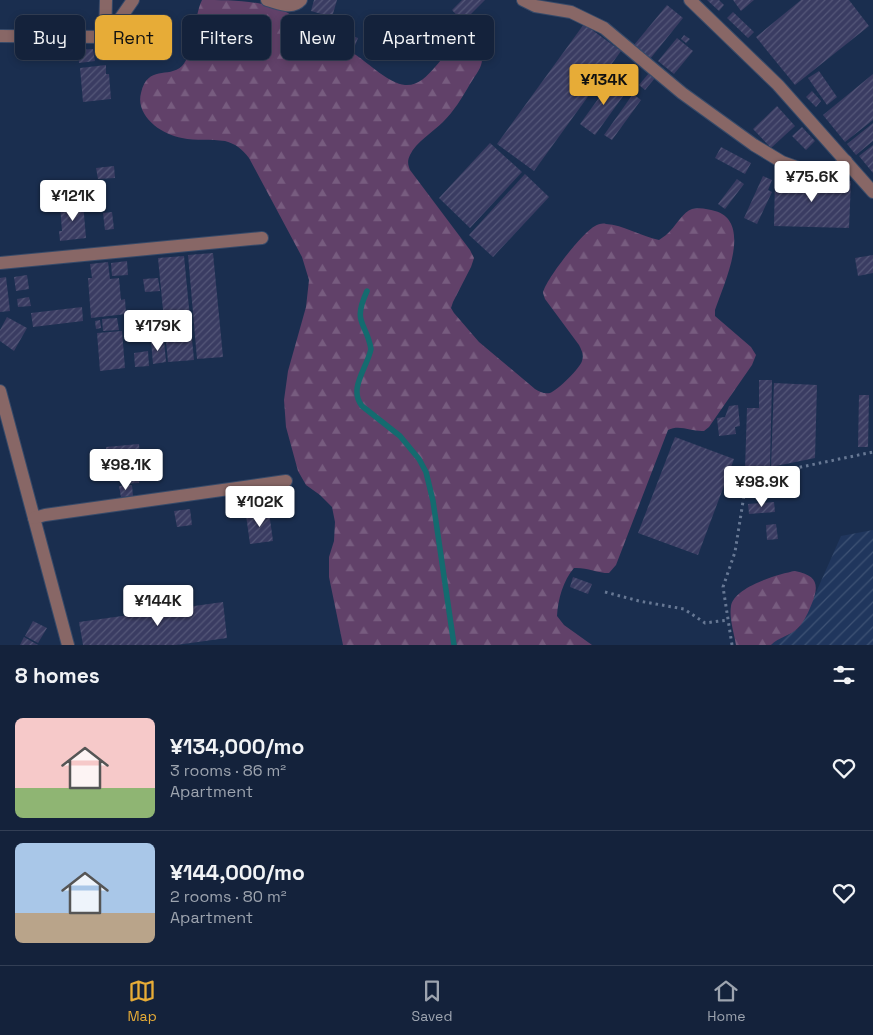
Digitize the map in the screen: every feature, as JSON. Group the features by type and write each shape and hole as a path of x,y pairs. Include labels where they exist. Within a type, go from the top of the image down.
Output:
{"street":[{"path":"106,0 106,15"},
{"path":"123,15 133,0"},
{"path":"268,0 289,6 295,5 301,0"},
{"path":"522,0 535,6 571,12 604,28 682,93 754,145 782,162 821,174 830,172 846,161"},
{"path":"690,0 778,85 873,192"},
{"path":"0,36 95,36"},
{"path":"0,263 262,238"},
{"path":"0,391 68,645"},
{"path":"34,518 286,481"}],"path":[{"path":"732,645 723,587 733,560 745,489 748,483 752,478 758,476 873,452"},
{"path":"605,592 639,601 684,609 704,623 728,620"}],"shaded area":[{"path":"873,530 873,645 771,645 777,639 799,628 841,536"}],"green space":[{"path":"202,0 223,0 269,5 291,15 281,15 281,60 354,60 354,54 379,73 399,84 414,84 421,80 441,60 482,60 480,69 461,99 439,126 420,141 409,157 408,165 474,258 451,308 479,342 540,392 550,393 558,388 582,361 583,357 579,345 545,299 543,293 557,268 589,230 602,224 619,226 659,240 670,231 680,218 692,209 701,208 715,211 727,217 733,228 733,256 715,310 715,316 751,347 756,355 752,365 709,427 704,431 682,428 668,430 616,565 609,573 574,568 564,584 557,616 564,625 592,645 343,645 329,577 329,557 334,541 335,522 332,507 306,485 298,471 286,427 284,400 288,371 306,307 309,280 302,257 244,152 236,145 225,141 187,139 166,133 146,117 140,101 144,84 148,78 153,75 177,70 186,60 271,60 271,15 197,15"},
{"path":"795,571 813,579 816,588 810,608 800,626 771,645 736,645 731,615 731,606 734,599 748,587 758,582"}],"building":[{"path":"314,0 337,0 333,15 311,11"},
{"path":"462,0 485,0 470,15 457,15 452,10"},
{"path":"707,0 719,0 724,5 719,11"},
{"path":"733,0 754,0 741,11"},
{"path":"801,0 849,0 869,26 795,85 756,37"},
{"path":"667,5 683,18 650,59 634,45"},
{"path":"733,12 754,32 748,38 727,18"},
{"path":"584,24 621,51 534,171 497,144"},
{"path":"684,35 690,39 686,43 681,39"},
{"path":"354,36 358,38 354,48"},
{"path":"677,38 693,51 674,74 658,61"},
{"path":"93,49 95,61 79,63 79,60 85,60 85,50"},
{"path":"106,65 106,74 109,74 111,99 83,102 80,68"},
{"path":"819,71 837,97 827,105 808,78"},
{"path":"649,73 655,78 645,90 639,85"},
{"path":"873,74 873,120 845,142 823,115"},
{"path":"614,77 629,88 595,135 580,124"},
{"path":"812,91 821,101 816,107 806,97"},
{"path":"633,94 641,100 612,140 604,135"},
{"path":"777,106 795,126 771,148 753,129"},
{"path":"873,123 873,141 856,155 847,144"},
{"path":"802,127 815,141 806,150 792,136"},
{"path":"490,143 522,172 470,228 439,198"},
{"path":"873,145 873,173 859,156"},
{"path":"721,147 751,163 745,174 715,158"},
{"path":"114,166 115,178 98,179 96,168"},
{"path":"525,174 549,197 493,257 469,235"},
{"path":"763,176 772,180 768,190 772,192 757,224 744,218"},
{"path":"737,179 744,184 725,209 718,204"},
{"path":"775,179 851,181 849,228 774,226"},
{"path":"83,203 86,238 60,241 59,231 62,231 60,205"},
{"path":"112,212 114,229 105,230 103,213"},
{"path":"213,253 223,357 197,359 188,255"},
{"path":"873,255 873,273 858,276 855,258"},
{"path":"184,256 194,360 168,362 158,258"},
{"path":"127,261 128,275 112,276 111,263"},
{"path":"108,262 110,279 119,278 121,300 125,299 126,314 91,318 88,278 92,278 90,264"},
{"path":"27,275 29,289 16,291 14,277"},
{"path":"6,277 10,311 0,312 0,278"},
{"path":"158,278 160,291 145,292 143,279"},
{"path":"29,297 31,306 18,307 17,299"},
{"path":"82,307 83,321 33,327 31,313"},
{"path":"7,317 27,328 14,351 0,341 0,330"},
{"path":"117,318 119,330 103,331 102,319"},
{"path":"100,320 101,328 96,329 95,321"},
{"path":"122,331 125,368 100,371 97,333"},
{"path":"164,340 166,362 153,364 151,341"},
{"path":"148,351 149,366 135,367 134,353"},
{"path":"759,380 772,380 770,467 745,470 747,408 759,408"},
{"path":"774,383 817,385 815,458 771,467"},
{"path":"859,395 869,395 868,447 858,447"},
{"path":"738,405 740,426 735,427 736,434 719,436 717,418 725,417 729,406"},
{"path":"675,437 734,459 698,555 638,533"},
{"path":"139,444 140,457 137,458 139,483 123,484 123,477 109,479 106,447"},
{"path":"132,485 133,496 121,497 119,486"},
{"path":"251,499 252,505 244,506 244,500"},
{"path":"774,502 775,512 749,514 748,504"},
{"path":"190,509 192,525 177,527 174,511"},
{"path":"269,512 273,541 250,544 246,515"},
{"path":"776,524 778,539 767,540 766,525"},
{"path":"573,577 592,584 588,594 570,587"},
{"path":"223,602 227,638 176,645 83,645 79,622"},
{"path":"33,621 47,628 38,643 25,636"},
{"path":"24,637 38,645 20,645"}],"waterway":[{"path":"367,291 360,316 371,349 360,378 357,393 358,399 362,406 400,436 419,459 426,472 433,501 454,645"}]}
